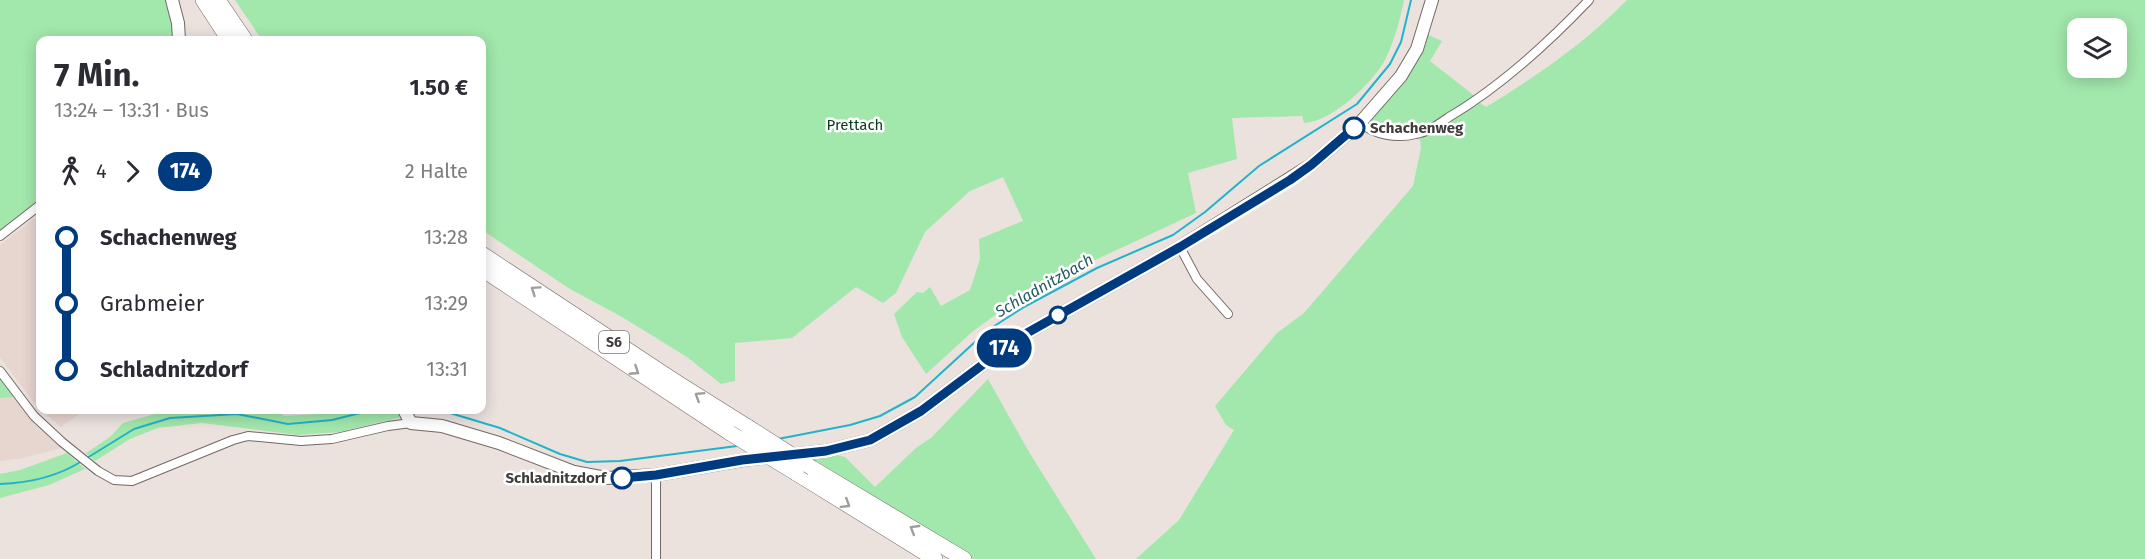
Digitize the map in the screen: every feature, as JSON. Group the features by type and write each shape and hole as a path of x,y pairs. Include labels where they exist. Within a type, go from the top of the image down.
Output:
{"highway":[{"path":"213,4 234,36"},
{"name":"S6","path":"486,257 812,468 964,559"},
{"name":"S6","path":"486,272 730,433 935,559"}],"street":[{"path":"172,0 179,36"},
{"path":"0,371 34,416 80,457 114,480 132,480 158,472 233,440 248,436 301,441 332,440 408,416 472,435 574,472 614,478 656,475 742,460 826,451 870,440 921,411 1018,338 1180,247 1311,165 1360,123 1396,83 1417,49 1432,0"},
{"path":"1360,123 1383,135 1418,134 1431,128 1466,107 1552,39 1589,0"},
{"path":"0,236 36,208"},
{"path":"1180,247 1197,279 1228,314"},
{"path":"656,475 656,559"}],"shaded area":[{"path":"36,217 36,405 0,357 0,245"},
{"path":"13,397 36,426 61,448 24,458 0,461 0,398"},
{"path":"46,414 79,414 61,427"}],"green space":[{"path":"0,0 166,0 174,36 36,36 36,202 0,230"},
{"name":"Prettach","path":"235,0 1404,0 1397,29 1386,58 1372,78 1351,99 1327,116 1304,123 1302,116 1232,118 1237,159 1188,173 1196,213 1063,275 1009,305 972,332 926,374 902,337 894,314 917,292 923,293 930,287 941,306 970,290 980,259 979,239 1023,221 1003,177 970,191 925,232 896,293 883,303 856,287 792,338 735,343 735,381 721,384 687,357 622,317 570,289 486,233 486,36 259,36"},
{"path":"1627,0 2145,0 2145,559 1136,559 1179,520 1234,430 1226,425 1215,406 1277,333 1304,313 1413,186 1421,148 1420,139 1480,103 1486,107 1523,84 1578,44"},
{"path":"1426,34 1442,41 1430,61 1476,97 1417,133 1383,132 1368,124 1367,122"},
{"path":"0,376 13,397 0,398"},
{"path":"988,379 1029,452 1096,559 974,559 811,458 836,455 845,457 875,487 917,447 931,438"},
{"path":"155,414 281,414 284,416 400,414 402,417 339,432 298,435 202,423 158,428 130,439 95,461 86,453 110,437 123,423"},
{"path":"67,453 85,469 49,485 0,498 0,474 20,470"}],"waterway":[{"name":"Schladnitzbach","path":"778,439 850,425 880,416 915,397 988,330 1024,307 1097,268 1173,235 1205,212 1259,166 1357,104 1390,64 1401,42 1411,0"},
{"name":"Schladnitzbach","path":"87,458 134,429 170,418 237,414"},
{"name":"Schladnitzbach","path":"237,414 288,424 332,420 356,414"},
{"name":"Schladnitzbach","path":"453,414 500,428 560,454 587,462 620,461 737,446"},
{"name":"Schladnitzbach","path":"0,484 42,478 82,461"}],"bus line":[{"name":"174","path":"622,478 656,475 786,454 826,451 870,440 921,411 1018,338 1180,247 1290,180 1354,128"}],"place":[{"name":"Schachenweg","path":"1354,128"},
{"name":"Schladnitzdorf","path":"622,478"}]}
